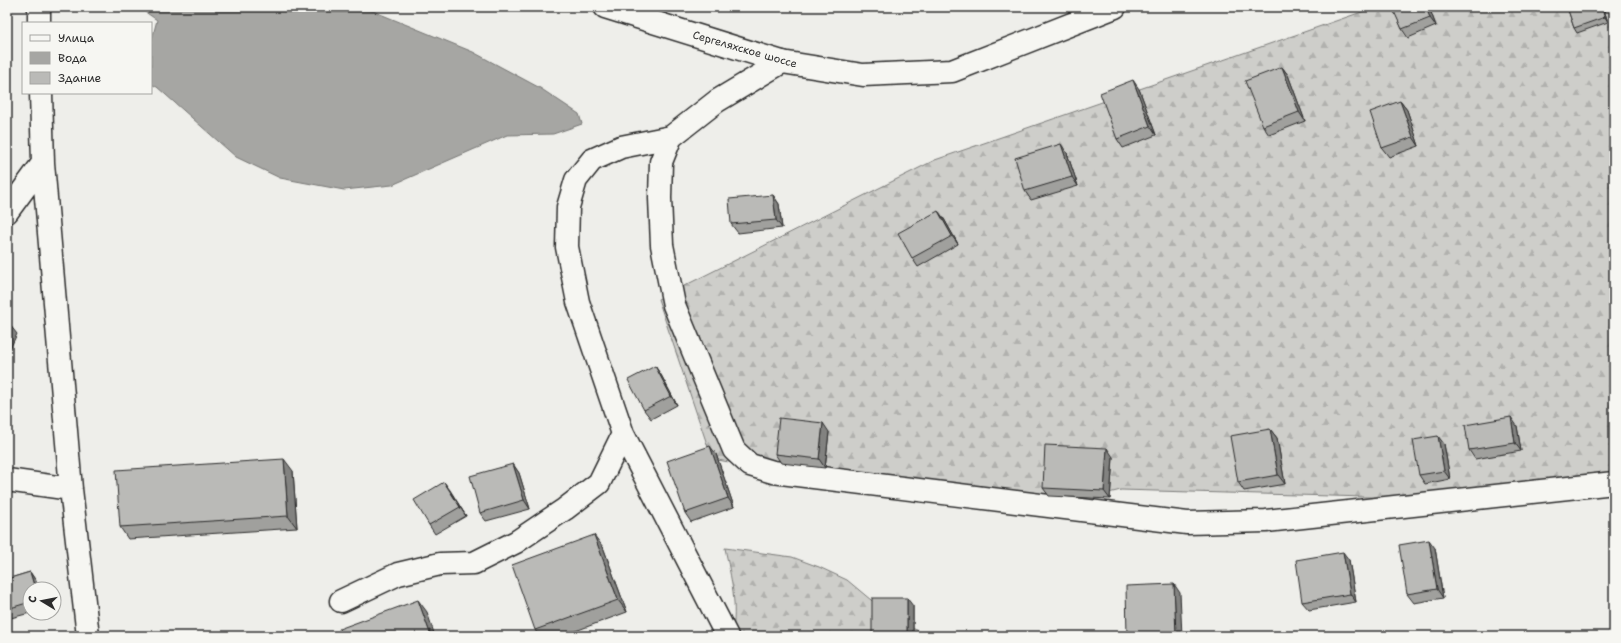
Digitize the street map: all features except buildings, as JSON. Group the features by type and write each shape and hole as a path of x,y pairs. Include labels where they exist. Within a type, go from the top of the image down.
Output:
{"street":[{"path":"39,7 39,22"},
{"name":"Сергеляхское шоссе","path":"605,7 782,62 863,75 952,71 1115,7"},
{"path":"727,636 624,434 578,302 567,247 568,207 576,180 592,160 621,147 671,137 717,101 782,62"},
{"path":"41,94 43,163 72,489 88,636"},
{"path":"671,137 661,162 660,198 662,245 674,304 734,450 750,465 773,472 1187,524 1266,521 1614,484"},
{"path":"7,212 43,163"},
{"path":"340,601 398,574 440,564 474,563 516,542 565,510 600,483 624,434"},
{"path":"7,480 72,489"}],"green space":[{"path":"1376,7 1614,7 1614,491 1401,498 1121,490 1058,505 953,502 712,459 658,299 935,160"},
{"path":"725,548 792,557 819,567 847,580 895,620 925,634 936,636 732,636 734,625 734,603"}],"water":[{"path":"138,7 363,7 473,52 540,88 579,114 582,124 553,134 507,135 392,185 344,190 280,178 236,157 157,87 152,84 152,39 157,20"}]}
